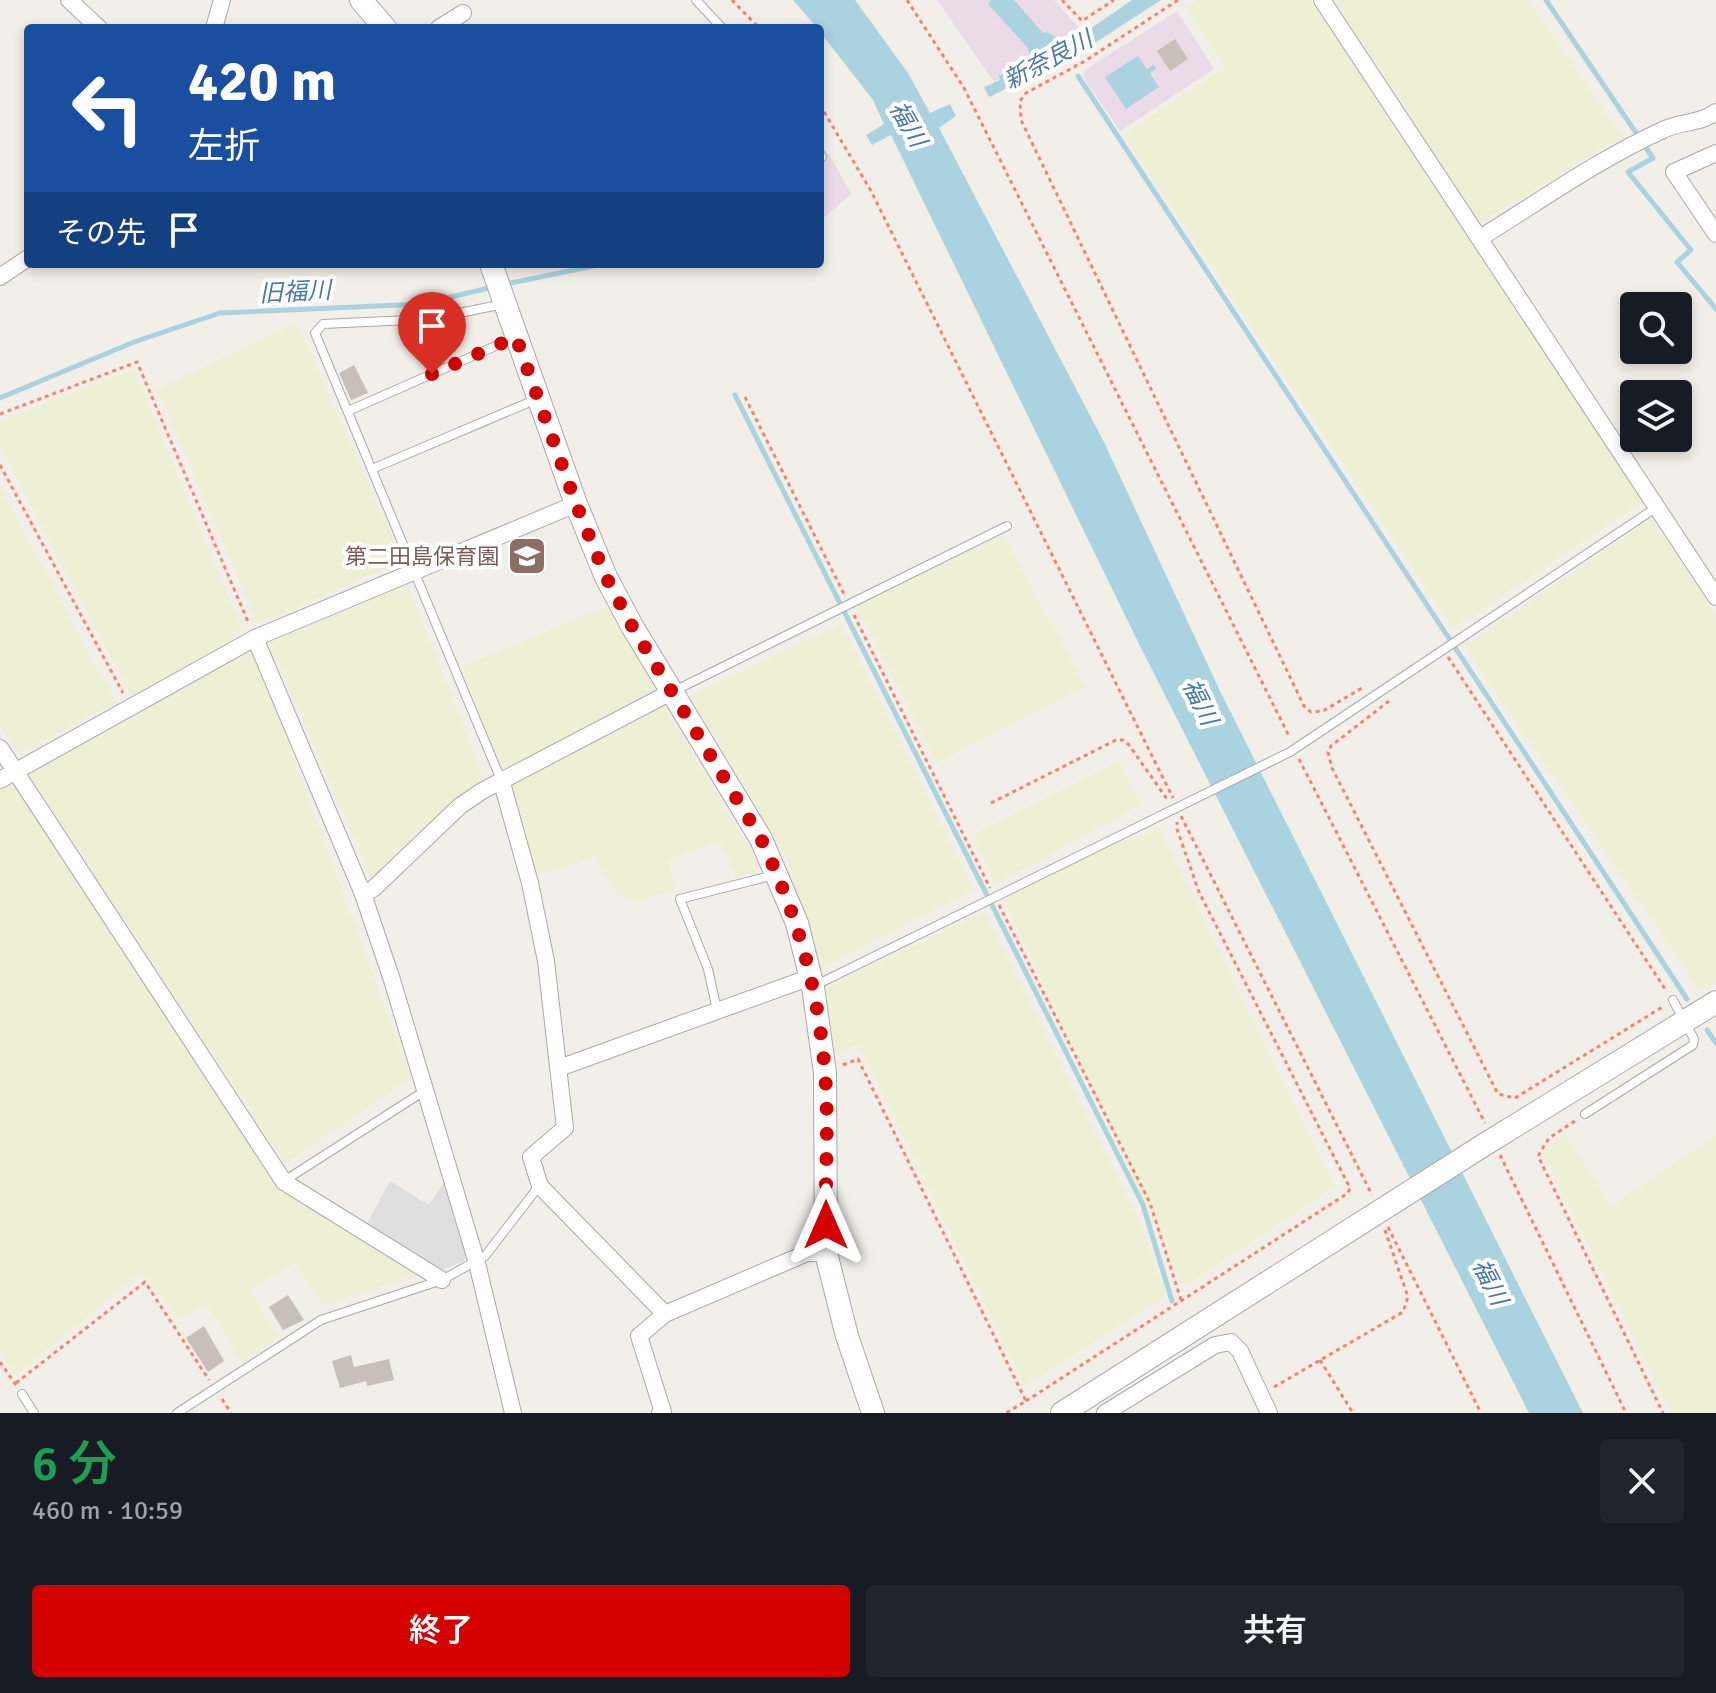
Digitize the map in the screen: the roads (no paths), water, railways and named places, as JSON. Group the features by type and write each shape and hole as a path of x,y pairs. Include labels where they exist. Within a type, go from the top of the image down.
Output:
{"street":[{"path":"69,0 95,24"},
{"path":"215,24 220,0"},
{"path":"361,0 382,24"},
{"path":"1322,0 1657,507 1713,586"},
{"path":"445,24 463,13"},
{"path":"1480,238 1666,128 1705,120 1716,112"},
{"path":"1716,153 1674,172 1716,234"},
{"path":"0,277 24,261"},
{"path":"492,269 537,399 606,577 632,626 761,839 797,923 812,982 825,1073 826,1253 847,1336 873,1413"},
{"path":"0,780 255,638 576,504"},
{"path":"255,638 363,894 477,1263 513,1413"},
{"path":"363,894 373,889 460,806 482,791 673,691"},
{"path":"0,748 284,1182 442,1280"},
{"path":"502,783 530,883 546,961 565,1128 531,1157 540,1186 665,1314"},
{"path":"559,1068 717,1011 812,982"},
{"path":"1062,1413 1380,1210 1716,1002"},
{"path":"662,1413 639,1336 665,1314 807,1253 826,1253"},
{"path":"1105,1413 1215,1345 1231,1342 1240,1351 1269,1413"}],"lane":[{"path":"696,0 718,24"},
{"path":"502,783 315,333 323,324 431,319 504,304"},
{"path":"348,411 516,337"},
{"path":"372,469 537,399"},
{"path":"812,982 995,897 1292,750 1657,507"},
{"path":"673,691 1007,526"},
{"path":"717,1011 708,969 680,899 778,874"},
{"path":"1585,1114 1693,1045 1694,1039 1673,1000"},
{"path":"284,1182 426,1090"},
{"path":"177,1413 321,1320 442,1280 477,1263 540,1186"},
{"path":"22,1394 34,1413"}],"water":[{"name":"福川","path":"793,0 855,0 908,73 930,113 950,104 956,116 939,128 1104,442 1220,691 1583,1413 1529,1413 1138,642 891,135 872,145 866,135 884,124 873,100 824,37 824,24 814,24"},
{"name":"新奈良川","path":"992,0 1014,0 1043,33 1059,38 1077,38 1132,0 1161,0 1061,65 1009,92 1005,89 989,97 984,87 1000,80 999,76 1025,64 1031,57 1027,47 988,4"},
{"path":"1138,56 1159,87 1126,109 1105,77"}],"waterway":[{"path":"1546,0 1653,158 1628,172 1691,250 1677,262 1716,309"},
{"path":"1143,75 1153,68"},
{"path":"1078,76 1687,999"},
{"name":"旧福川","path":"506,284 584,268"},
{"name":"旧福川","path":"0,398 134,342 220,313 422,304 493,287"},
{"path":"735,395 1143,1205 1172,1301"},
{"path":"1707,1030 1716,1043"}],"place":[{"name":"第二田島保育園","path":"527,556"}]}
